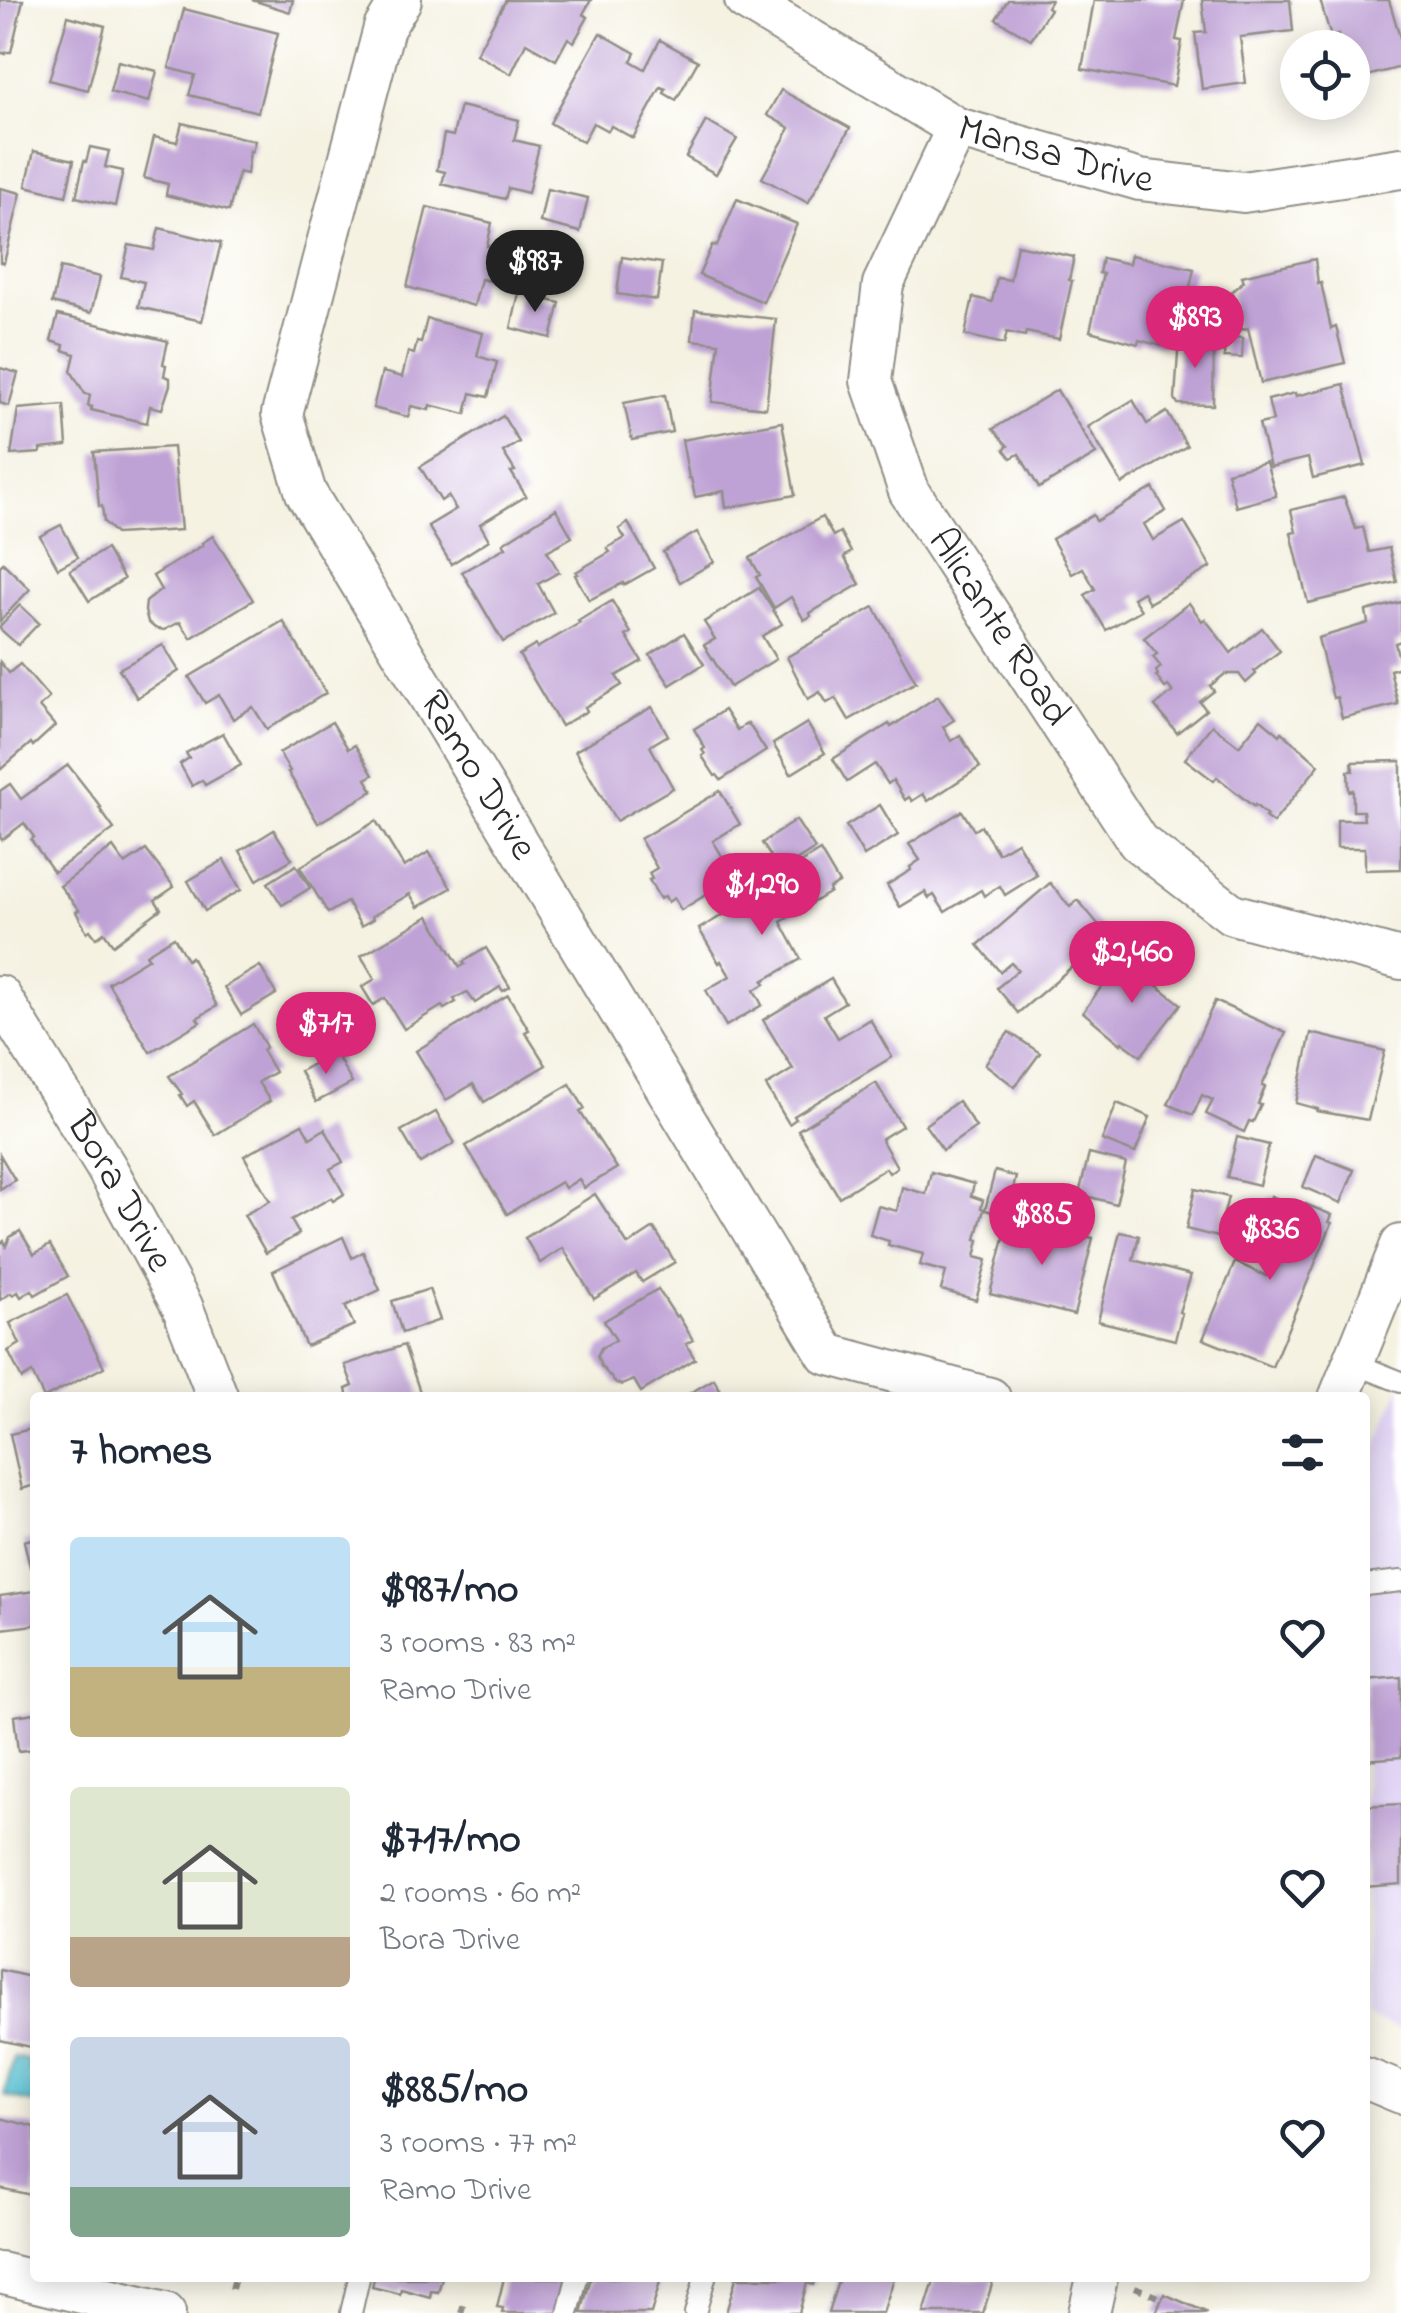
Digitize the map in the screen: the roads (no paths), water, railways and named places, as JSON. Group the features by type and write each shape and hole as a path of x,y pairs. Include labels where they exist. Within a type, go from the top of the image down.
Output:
{"street":[{"name":"Ramo Drive","path":"401,0 384,28 282,414 306,493 827,1354 968,1392"},
{"name":"Mansa Drive","path":"745,0 957,128 1140,180 1244,192 1401,168"},
{"name":"Alicante Road","path":"957,128 883,284 870,381 909,492 1138,842 1232,914 1401,959"},
{"name":"Bora Drive","path":"0,996 106,1167 182,1306 216,1392"},
{"path":"1346,1380 1401,1244"},
{"path":"1370,2080 1401,2093"},
{"path":"0,2273 30,2280"},
{"path":"37,2282 165,2313"},
{"path":"1090,2313 1096,2282"}],"lane":[{"path":"1346,1380 1401,1382"},
{"path":"1370,1584 1401,1581"},
{"path":"350,2313 358,2282"},
{"path":"568,2313 575,2282"},
{"path":"696,2313 704,2282"}],"water":[{"path":"14,2057 30,2061 30,2102 4,2096"}]}
